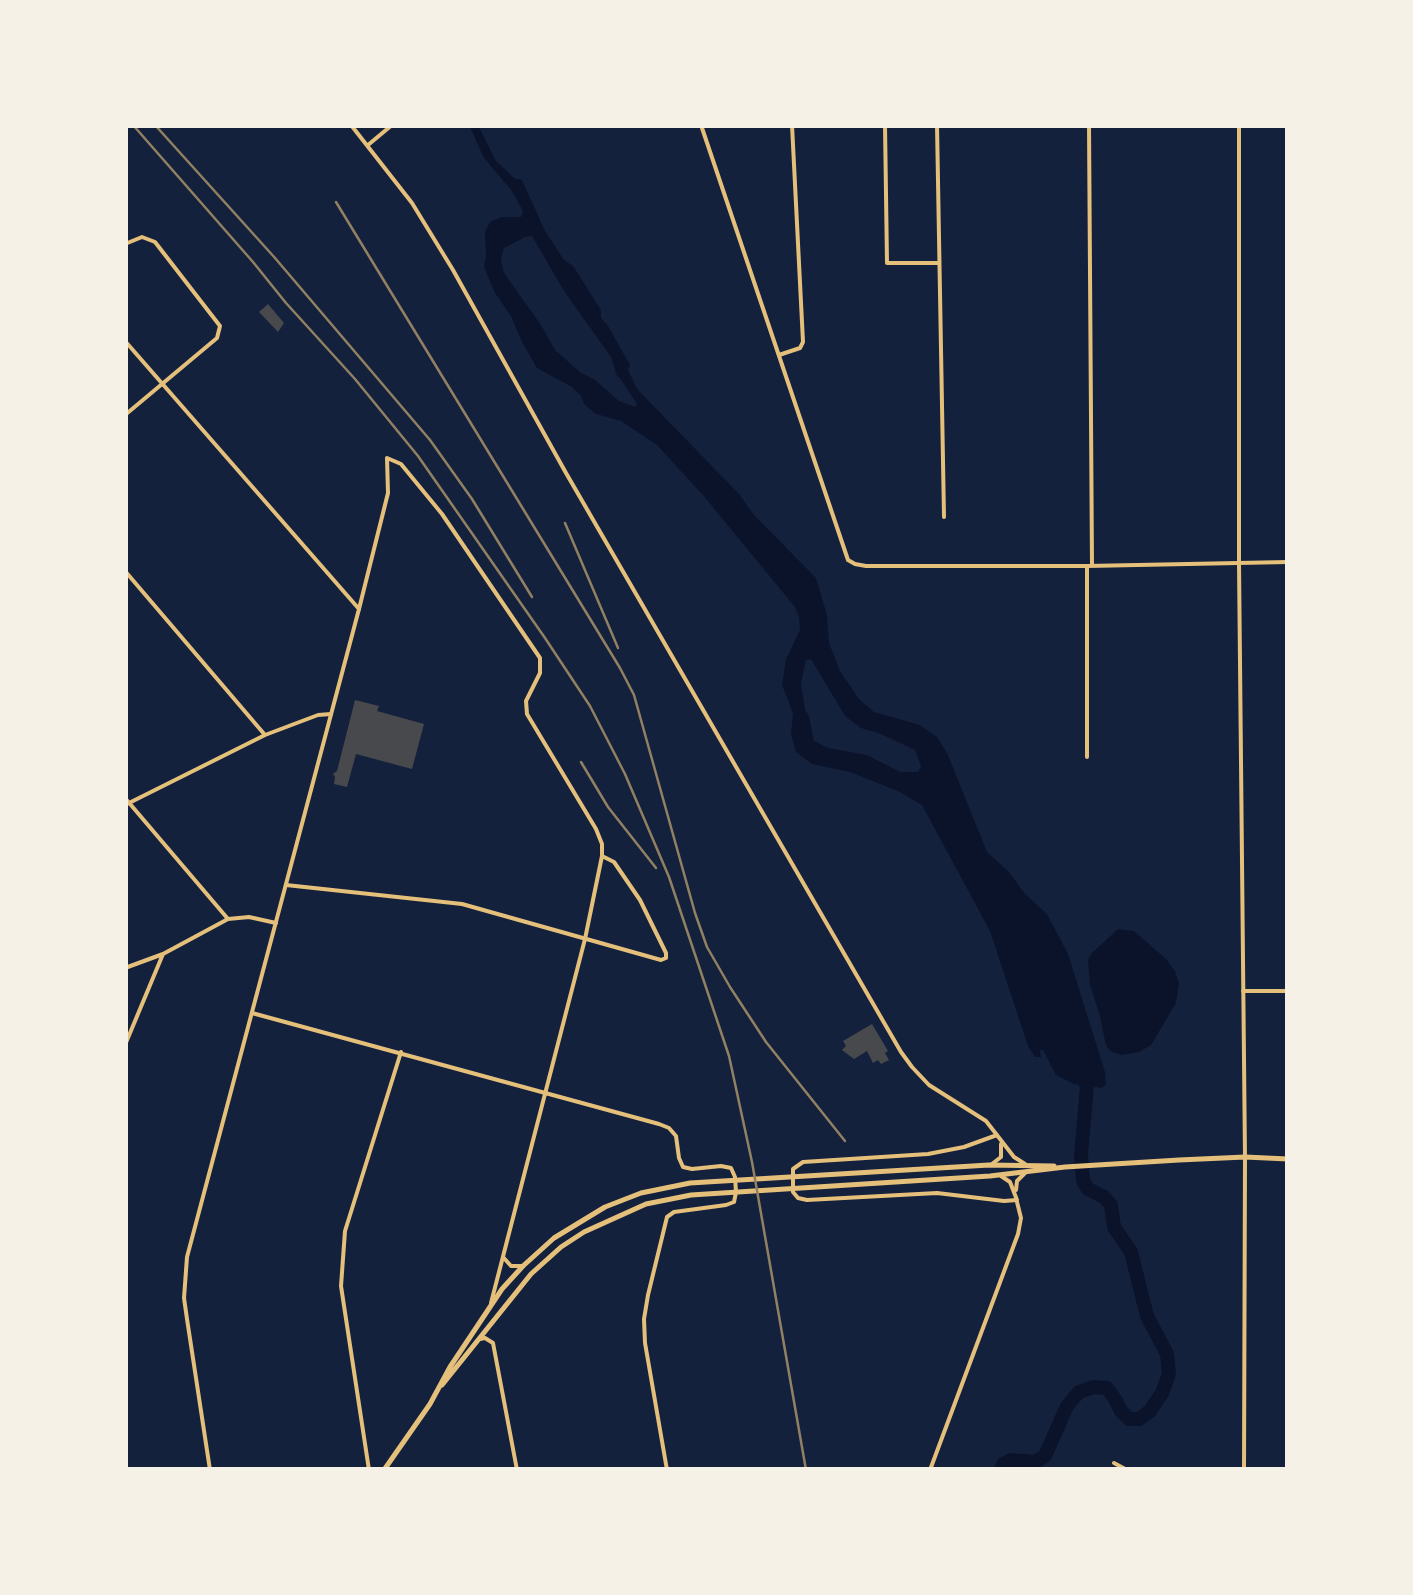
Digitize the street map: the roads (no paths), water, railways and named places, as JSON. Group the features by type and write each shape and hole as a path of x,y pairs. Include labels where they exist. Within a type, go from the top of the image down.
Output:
{"main road":[{"path":"384,1470 442,1384 530,1274 584,1232 627,1211 666,1198 740,1190 994,1176 1096,1165 1245,1157 1288,1159"},
{"path":"442,1384 502,1289 523,1266 578,1222 623,1200 663,1187 739,1178 989,1165 1066,1167"}],"street":[{"path":"351,125 412,203 453,270 566,473 902,1052 929,1085 981,1117 1014,1157 1025,1164"},
{"path":"368,145 392,125"},
{"path":"701,125 848,560 866,566 1288,562"},
{"path":"779,355 800,348 803,342 792,125"},
{"path":"885,125 886,263 938,263"},
{"path":"937,125 944,517"},
{"path":"1088,125 1088,757"},
{"path":"1239,125 1244,1470"},
{"path":"125,244 142,237 155,242 218,320 220,332 125,416"},
{"path":"125,341 358,609"},
{"path":"210,1470 186,1319 187,1257 388,493 387,458 401,464 442,514 540,658 540,673 525,708 602,844 585,939 490,1307"},
{"path":"125,571 265,735"},
{"path":"128,804 265,735 331,714"},
{"path":"125,798 228,919"},
{"path":"286,885 462,904 661,960 666,958 640,900 614,862 602,856"},
{"path":"125,968 162,954 228,919 249,917 276,923"},
{"path":"125,1045 162,954"},
{"path":"1242,991 1288,991"},
{"path":"252,1013 668,1128 676,1136 680,1163 687,1169 731,1168 736,1198 730,1204 674,1212 666,1217 644,1319 667,1470"},
{"path":"369,1470 341,1286 342,1268 345,1231 402,1052"},
{"path":"989,1165 1003,1151 997,1135"},
{"path":"997,1135 928,1154 803,1162 793,1170 793,1192 806,1200 937,1193 1017,1200"},
{"path":"1017,1200 1017,1182 1025,1172"},
{"path":"930,1470 1018,1234 1021,1218 1010,1182 994,1176"},
{"path":"503,1258 511,1266 523,1266"},
{"path":"476,1342 485,1338 493,1344 517,1470"},
{"path":"1114,1462 1127,1470"}],"water":[{"path":"469,125 478,125 496,161 514,178 522,180 545,231 601,310 601,318 630,365 628,370 637,389 816,578 827,615 829,643 840,671 859,699 874,712 920,725 938,738 987,852 1047,914 1068,954 1106,1085 1101,1088 1074,1084 1056,1075 1043,1050 1041,1057 1035,1057 990,931 922,805 850,772 812,764 796,752 791,734 793,713 782,685 786,659 800,630 795,607 657,445 621,421 596,414 572,387 537,368 484,267 485,232 490,222 501,217 521,217 523,211 484,158","holes":["532,236 564,291 611,357 617,376 637,404 635,407 619,401 555,350 504,273 504,248","811,659 845,716 861,728 915,750 921,766 918,772 900,772 867,755 828,748 814,741 801,683 806,660"]},
{"path":"1118,929 1134,931 1166,959 1179,983 1176,1003 1151,1045 1122,1055 1106,1046 1090,985 1088,960"}],"waterway":[{"path":"1001,1470 1011,1460 1035,1462 1045,1456 1067,1406 1079,1392 1107,1388 1129,1419 1139,1419 1150,1411 1169,1374 1167,1354 1147,1316 1131,1252 1114,1227 1111,1205 1083,1181 1081,1154 1087,1086 1080,1073"}],"railway":[{"path":"133,125 418,456 590,706 625,774 669,877 729,1056 752,1162 806,1470"},
{"path":"155,125 430,440 472,499 532,597"},
{"path":"336,202 634,695 707,947 766,1042 845,1141"},
{"path":"565,523 618,648"},
{"path":"581,762 608,807 656,868"}]}
